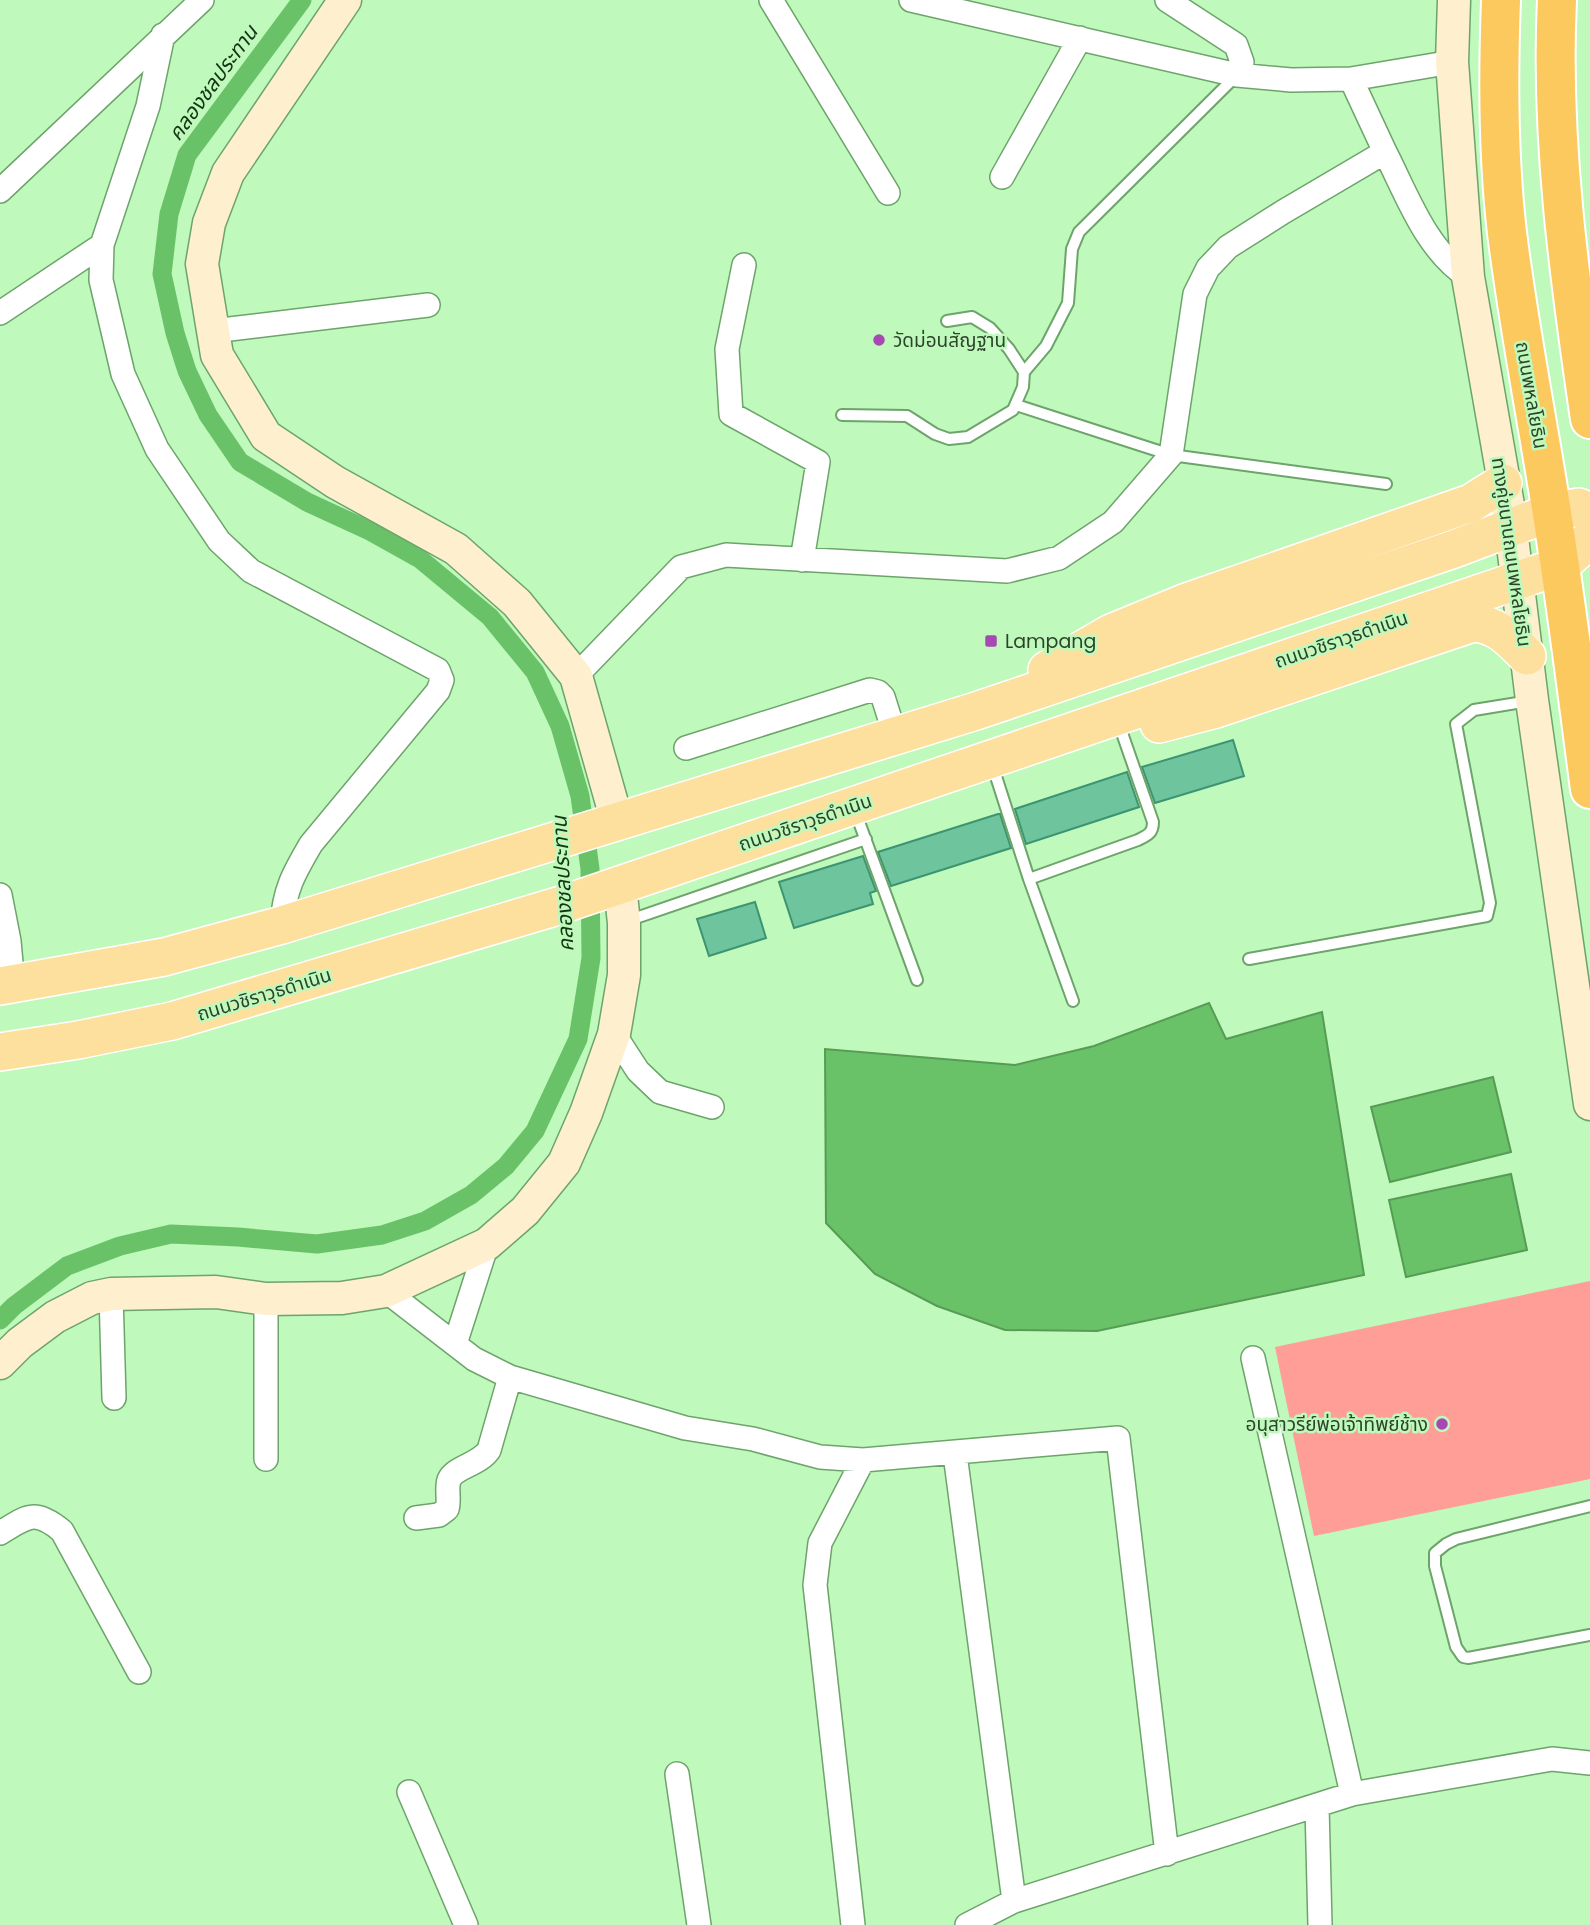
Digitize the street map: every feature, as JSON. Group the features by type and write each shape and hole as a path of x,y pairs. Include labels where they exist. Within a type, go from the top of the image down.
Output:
{"highway":[{"name":"ถนนพหลโยธิน","path":"1501,0 1499,53 1507,232 1552,512 1590,789"},
{"path":"1557,0 1559,143 1568,268 1590,419"}],"main road":[{"path":"976,711 1111,633 1184,603 1471,503 1503,483"},
{"path":"6,986 164,957 282,925 976,711 1511,529 1552,512 1578,507 1590,512"},
{"name":"ถนนวชิราวุธดำเนิน","path":"0,1052 172,1021 620,886 1560,566 1590,539"},
{"path":"976,711 990,758 1122,733 1216,709 1473,623 1483,624 1505,634 1527,656"}],"street":[{"path":"0,191 202,0"},
{"path":"345,0 228,173 209,223 202,264 218,355 266,436 335,482 456,549 517,603 576,676 617,821"},
{"path":"771,0 888,193"},
{"path":"911,0 1237,75 1291,80 1350,79 1452,62"},
{"path":"1167,0 1236,45 1242,62 1237,75"},
{"name":"ทางคู่ขนานถนนพหลโยธิน","path":"1454,0 1452,62 1468,277 1511,529 1532,701 1590,1104"},
{"path":"163,35 148,106 102,245 101,280 123,374 157,449 219,541 251,571 438,670 442,680 438,691 311,844 295,871 284,901 282,925"},
{"path":"1002,177 1080,38"},
{"path":"1350,79 1422,224 1452,267 1468,277"},
{"path":"576,676 681,567 726,555 1007,571 1059,558 1113,522 1171,455 1195,294 1208,268 1228,247 1385,152"},
{"path":"0,313 102,245"},
{"path":"744,265 727,349 731,414 818,461 802,560"},
{"path":"213,331 428,305"},
{"path":"685,748 870,690 883,697 895,735"},
{"path":"0,1363 20,1343 55,1317 92,1298 111,1294 216,1292 266,1299 342,1298 386,1291 486,1244 525,1211 564,1163 586,1114 614,1034 624,975 624,923 620,886"},
{"path":"0,895 6,986"},
{"path":"614,1034 638,1072 660,1092 712,1107"},
{"path":"455,1344 486,1244"},
{"path":"386,1291 474,1359 510,1377 685,1428 752,1439 820,1457 863,1460 1118,1438 1167,1854"},
{"path":"111,1294 114,1398"},
{"path":"266,1299 266,1459"},
{"path":"1253,1358 1352,1794"},
{"path":"416,1518 439,1515 447,1509 449,1481 457,1471 483,1459 489,1450 510,1377"},
{"path":"955,1454 1014,1901"},
{"path":"853,1925 815,1585 820,1543 863,1460"},
{"path":"0,1533 29,1516 41,1517 62,1531 139,1672"},
{"path":"967,1925 1014,1901 1352,1794 1552,1759 1590,1763"},
{"path":"677,1774 699,1925"},
{"path":"409,1793 466,1925"},
{"path":"1317,1805 1320,1925"}],"lane":[{"path":"842,415 907,416 935,434 949,439 968,437 1013,410 1023,387 1024,372 1046,346 1068,303 1072,249 1079,232 1237,75"},
{"path":"947,321 972,317 990,328 1009,349 1024,372"},
{"path":"1016,405 1171,455 1386,484"},
{"path":"1249,959 1488,916 1490,903 1456,724 1474,710 1532,701"},
{"path":"1028,879 1138,840 1149,835 1153,829 1153,822 1122,733"},
{"path":"990,758 1028,879 1073,1001"},
{"path":"852,805 917,979"},
{"path":"624,923 866,839"},
{"path":"1590,1506 1457,1539 1435,1553 1435,1566 1449,1620 1458,1653 1462,1657 1590,1635"}],"shaded area":[{"path":"1209,1003 1226,1039 1322,1012 1364,1275 1097,1331 1005,1330 937,1306 875,1274 826,1223 825,1049 1015,1065 1094,1046"},
{"path":"1493,1077 1511,1152 1390,1182 1371,1107"},
{"path":"1511,1174 1527,1250 1406,1277 1389,1200"},
{"path":"1590,1281 1590,1479 1314,1536 1275,1347"}],"building":[{"path":"1233,740 1244,776 1155,803 1142,767"},
{"path":"1127,772 1139,807 1026,844 1015,809"},
{"path":"998,814 1011,848 891,886 878,852"},
{"path":"863,856 876,891 870,893 873,904 794,928 779,882"},
{"path":"755,902 766,938 709,956 697,919"}],"waterway":[{"name":"คลองชลประทาน","path":"0,1320 14,1306 67,1266 120,1246 171,1234 317,1244 382,1235 425,1221 471,1195 506,1166 535,1131 578,1039 591,958 590,869 580,796 560,726 535,672 490,617 420,559 368,530 307,502 240,462 208,415 187,371 175,333 162,274 169,214 187,155 302,0"}],"place":[{"name":"วัดม่อนสัญฐาน","path":"879,340"},
{"name":"Lampang","path":"991,641"},
{"name":"อนุสาวรีย์พ่อเจ้าทิพย์ช้าง","path":"1442,1424"}]}
